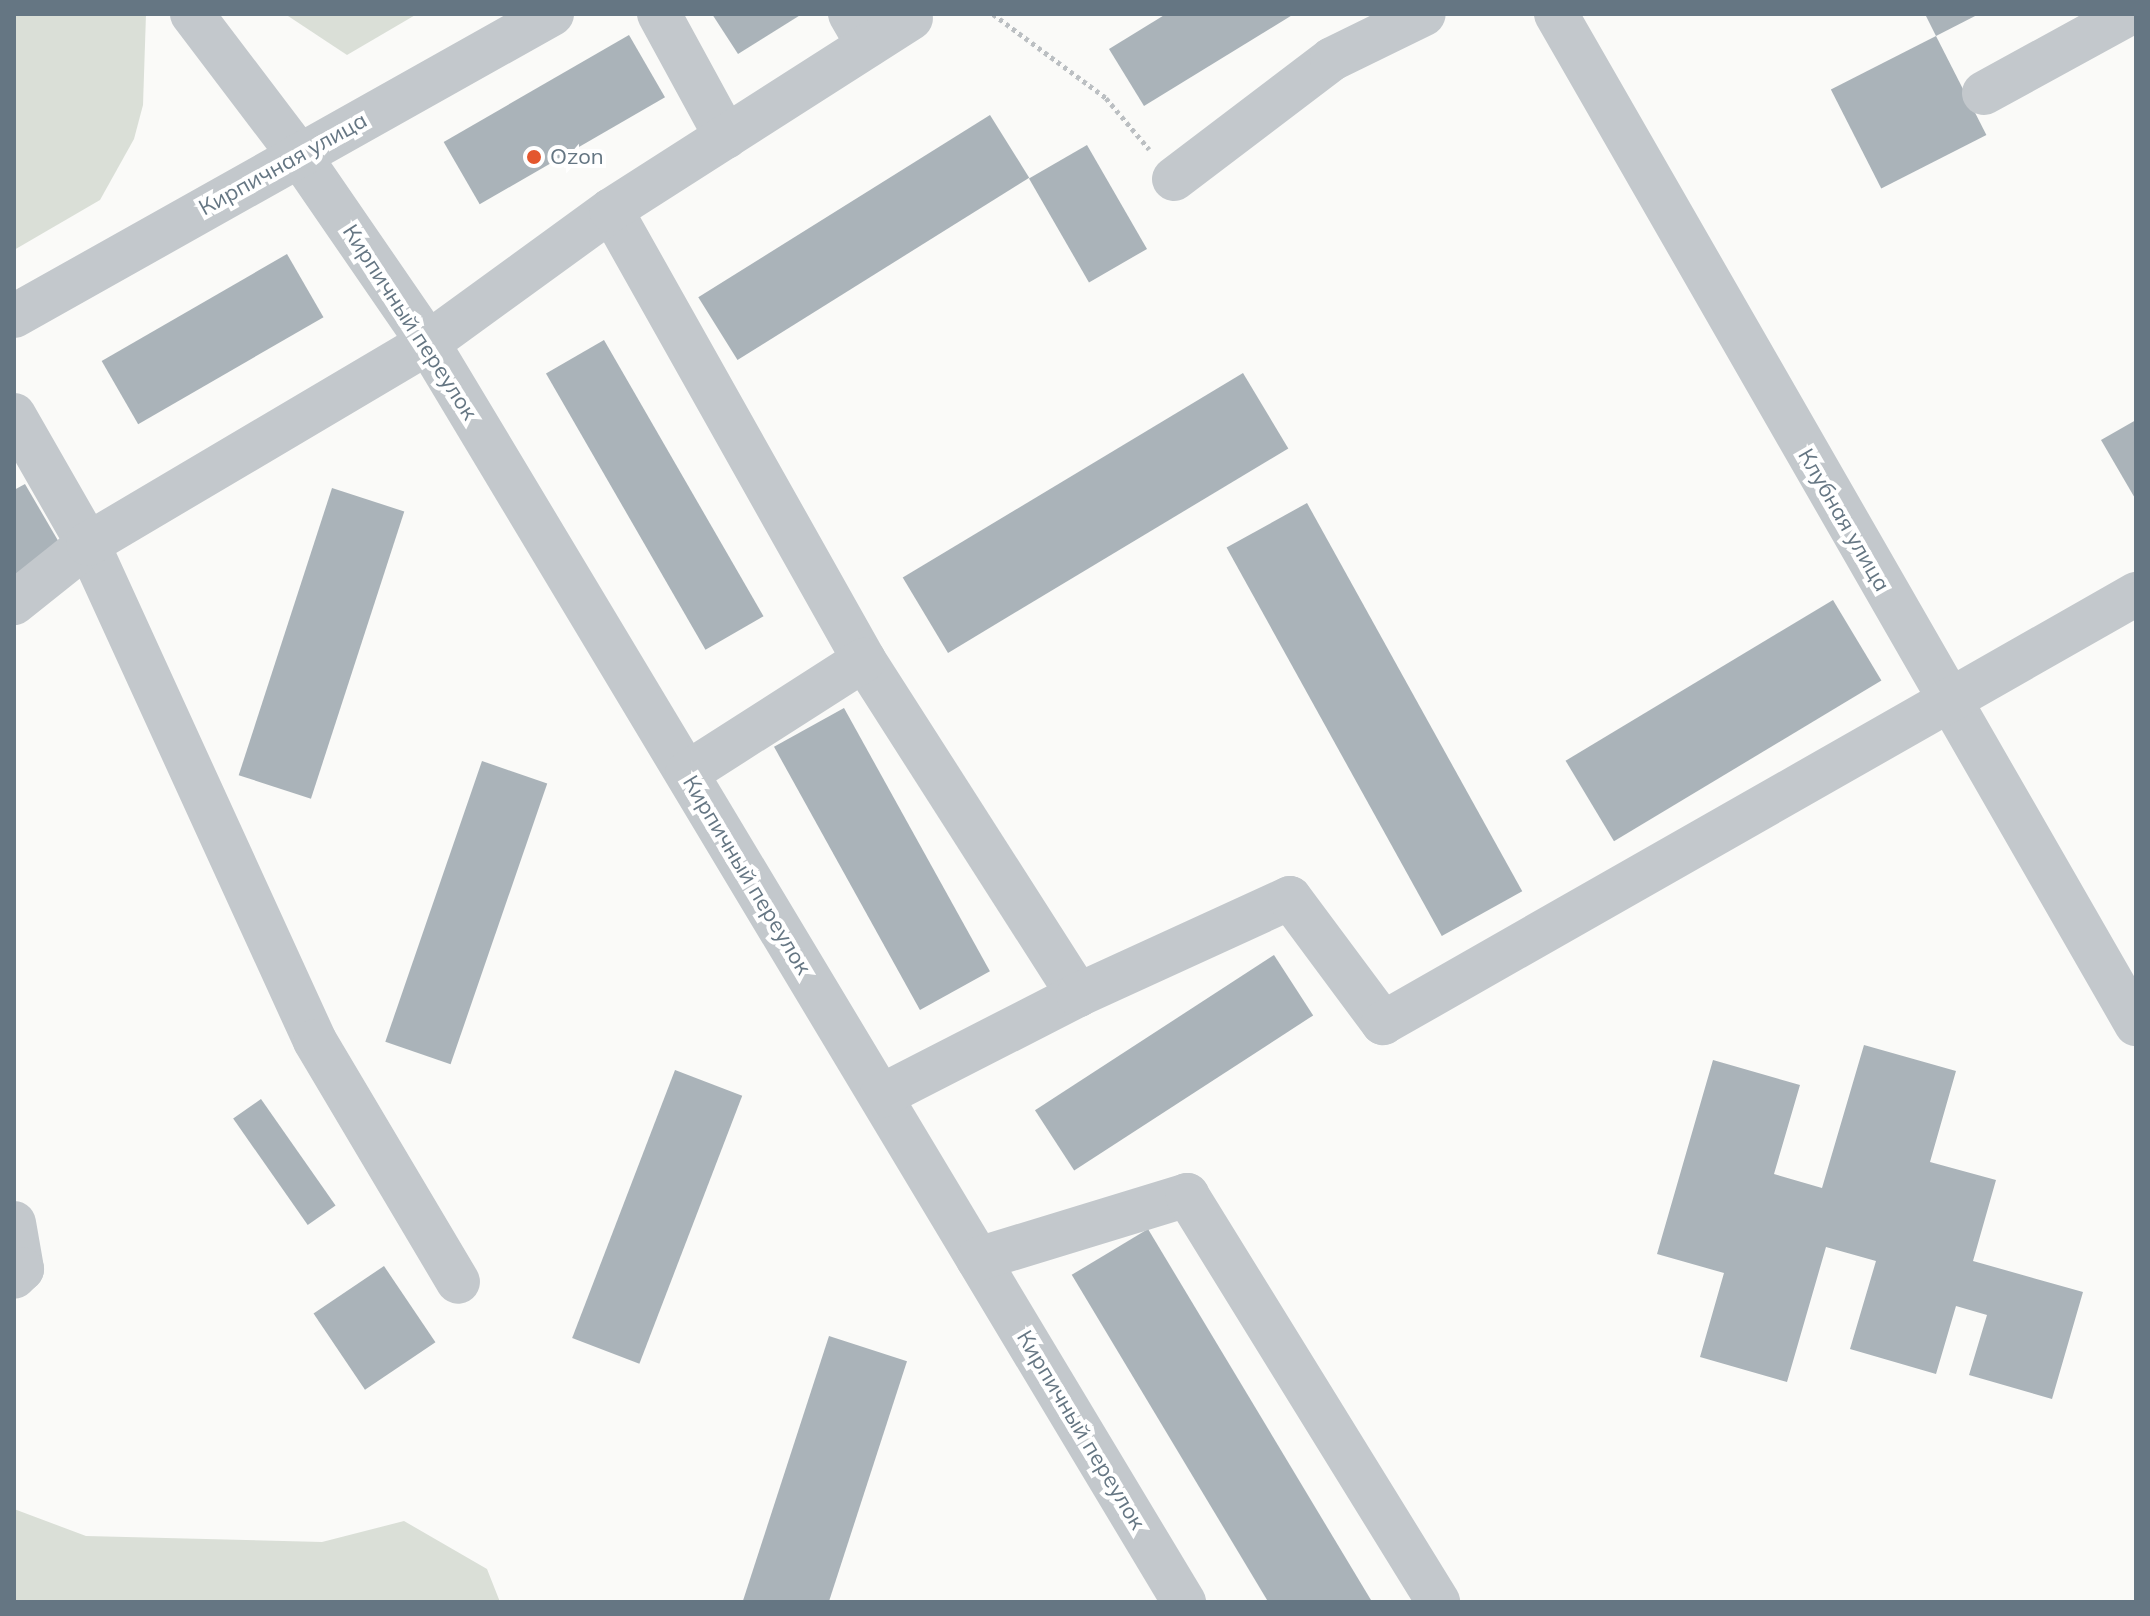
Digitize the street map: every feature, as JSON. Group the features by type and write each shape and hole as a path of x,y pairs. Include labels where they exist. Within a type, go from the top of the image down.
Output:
{"street":[{"name":"Кирпичный переулок","path":"192,14 299,155 428,343 1184,1602"},
{"name":"Кирпичная улица","path":"14,316 552,14"},
{"path":"659,14 726,137"},
{"path":"1174,179 1332,59 1424,14"},
{"name":"Клубная улица","path":"1556,14 1949,704 2136,1024"},
{"path":"1984,93 2128,14"},
{"path":"14,603 88,544 428,343 611,210 726,137 859,30 911,18"},
{"path":"611,210 864,660 1078,995"},
{"path":"14,415 88,544 315,1041 458,1282"},
{"path":"881,1096 1078,995 1290,898 1383,1023 1949,704 2136,594"},
{"path":"687,773 864,660"},
{"path":"978,1259 1187,1195 1438,1602"},
{"path":"14,1223 22,1269 14,1277"}],"path":[{"path":"993,14 1106,98 1174,179"}],"shaded area":[{"path":"14,14 146,14 143,105 134,139 100,200 14,250"},
{"path":"285,14 417,14 347,55"},
{"path":"14,1509 86,1536 322,1542 404,1521 487,1569 500,1602 14,1602"}],"building":[{"path":"712,14 802,14 738,54"},
{"path":"1166,14 1294,14 1144,106 1109,49"},
{"path":"1925,14 1979,14 1936,36"},
{"path":"629,35 665,97 480,204 444,142"},
{"path":"1936,36 1986,135 1881,188 1831,90"},
{"path":"990,115 1029,178 737,360 698,297"},
{"path":"1087,145 1147,249 1089,282 1029,179"},
{"path":"287,254 324,317 138,424 102,361"},
{"path":"604,340 764,616 705,650 546,374"},
{"path":"1243,373 1288,448 948,653 903,577"},
{"path":"2136,420 2136,500 2101,440"},
{"path":"25,484 67,556 14,587 14,490"},
{"path":"332,488 404,511 311,799 239,775"},
{"path":"1307,503 1522,891 1442,936 1227,548"},
{"path":"1833,600 1881,681 1614,841 1566,761"},
{"path":"844,708 990,971 920,1010 774,747"},
{"path":"482,761 547,783 451,1064 385,1042"},
{"path":"1274,955 1313,1015 1074,1171 1035,1110"},
{"path":"1864,1045 1956,1071 1930,1162 1996,1180 1973,1261 2083,1292 2052,1399 1969,1375 1987,1315 1956,1306 1936,1374 1850,1349 1876,1261 1826,1247 1787,1382 1700,1357 1724,1273 1657,1254 1713,1060 1800,1085 1774,1174 1822,1188"},
{"path":"675,1070 742,1096 639,1364 572,1338"},
{"path":"261,1099 336,1205 308,1225 233,1119"},
{"path":"1148,1229 1372,1602 1268,1602 1072,1275"},
{"path":"384,1266 435,1342 365,1390 314,1314"},
{"path":"829,1336 907,1361 829,1602 743,1602"}],"place":[{"name":"Ozon","path":"534,157"}]}
